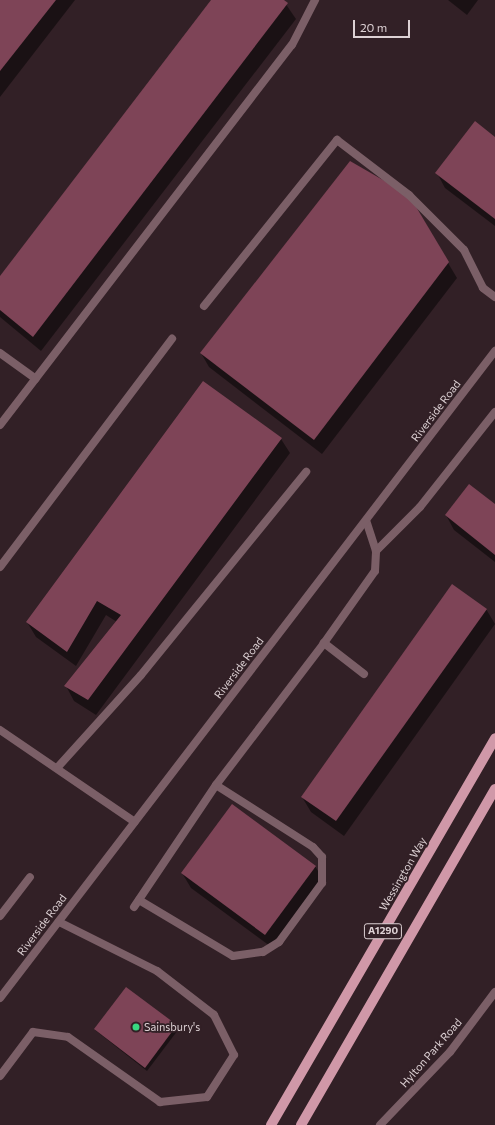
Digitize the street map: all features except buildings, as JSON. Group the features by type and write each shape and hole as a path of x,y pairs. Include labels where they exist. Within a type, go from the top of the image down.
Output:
{"main road":[{"name":"Wessington Way","path":"271,1125 495,738"},
{"name":"A1290","path":"301,1125 495,789"}],"street":[{"path":"0,425 292,46 314,0"},
{"path":"204,306 337,140 409,195 464,250 482,288 495,296"},
{"path":"0,567 172,339"},
{"name":"Riverside Road","path":"0,998 495,351"},
{"path":"0,353 36,379"},
{"path":"376,551 420,507 495,412"},
{"path":"57,768 141,675 306,472"},
{"path":"216,785 313,847 322,857 322,883 279,942 264,952 233,956 137,904 216,785 324,643 375,571 376,551 366,521"},
{"path":"324,643 364,674"},
{"path":"0,730 136,822"},
{"path":"0,916 3,906 30,877"},
{"path":"0,1076 33,1032 68,1037 160,1102 207,1097 234,1055 214,1015 163,976 59,922"},
{"name":"Hylton Park Road","path":"380,1125 450,1052 495,992"}],"place":[{"name":"Sainsbury's","path":"136,1027"}]}
